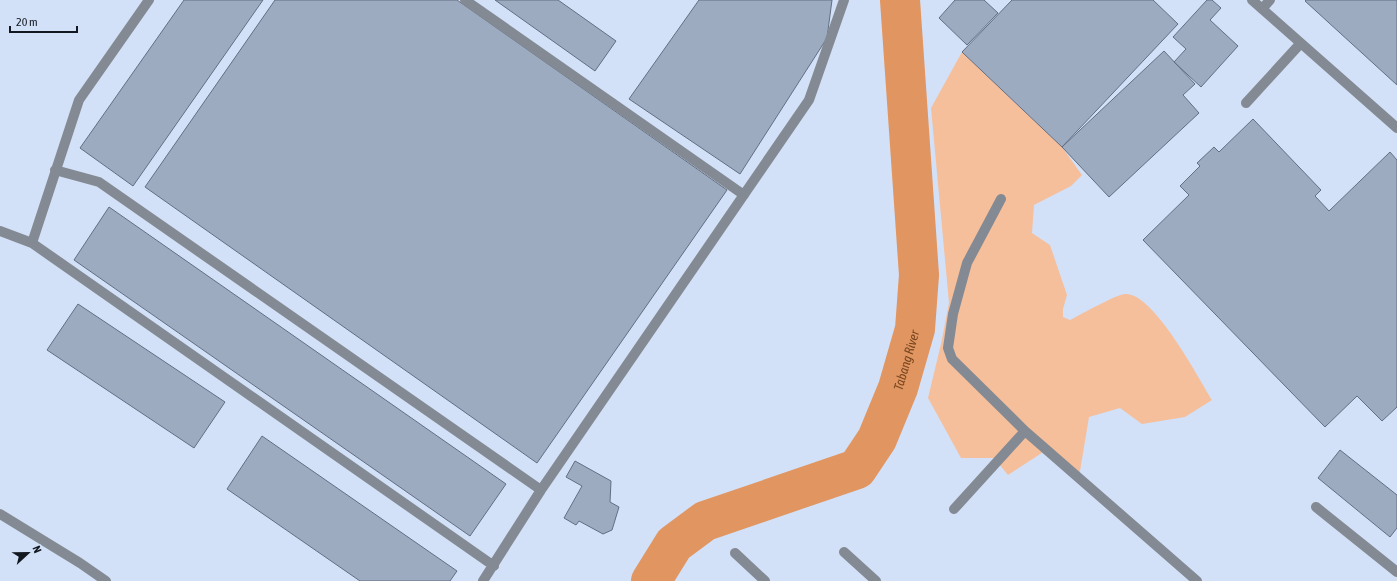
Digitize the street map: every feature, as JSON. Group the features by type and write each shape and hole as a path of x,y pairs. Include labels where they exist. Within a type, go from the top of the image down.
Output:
{"lane":[{"path":"32,243 79,100 149,0"},
{"path":"465,0 744,195"},
{"path":"484,581 540,490 809,100 844,0"},
{"path":"1252,0 1300,44 1397,128"},
{"path":"1262,9 1270,0"},
{"path":"1246,103 1300,44"},
{"path":"56,170 100,182 540,490"},
{"path":"1001,199 967,263 953,314 948,348 952,359 1025,431 1197,581"},
{"path":"0,231 32,243 494,566"},
{"path":"954,509 1025,431"},
{"path":"1316,507 1397,572"},
{"path":"0,514 80,563 106,581"},
{"path":"844,552 876,581"},
{"path":"735,553 765,581"}],"shaded area":[{"path":"962,52 1062,147 1082,175 1071,186 1034,205 1032,233 1050,245 1067,295 1063,309 1063,317 1070,320 1121,295 1125,294 1136,297 1148,306 1174,338 1212,400 1185,417 1142,424 1120,408 1089,417 1079,477 1048,449 1008,475 994,458 961,458 928,398 949,303 931,108"}],"building":[{"path":"184,0 263,0 133,186 80,148"},
{"path":"275,0 457,0 727,190 537,463 145,187"},
{"path":"495,0 558,0 616,41 595,71"},
{"path":"699,0 832,0 827,38 740,174 629,99"},
{"path":"955,0 984,0 998,13 967,45 939,18"},
{"path":"1012,0 1153,0 1178,24 1062,147 962,52"},
{"path":"1207,0 1212,0 1221,8 1210,20 1238,46 1201,87 1174,62 1186,49 1173,37"},
{"path":"1306,0 1397,0 1397,85 1305,1"},
{"path":"1164,51 1195,84 1183,95 1199,113 1109,197 1062,147"},
{"path":"1253,119 1321,190 1315,196 1329,211 1390,152 1397,160 1397,407 1382,421 1357,396 1325,427 1143,240 1189,195 1180,186 1200,166 1197,163 1214,147 1219,152"},
{"path":"109,207 506,484 470,536 74,260"},
{"path":"78,304 225,402 194,448 47,350"},
{"path":"262,436 457,571 450,581 360,581 227,489"},
{"path":"1340,450 1397,495 1397,528 1390,537 1318,478"},
{"path":"575,461 611,481 610,502 619,507 612,530 603,534 579,521 576,525 564,518 582,486 566,477"}],"waterway":[{"name":"Tabang River","path":"651,581 674,544 705,521 857,469 877,439 898,388 915,329 919,275 900,0"}]}
